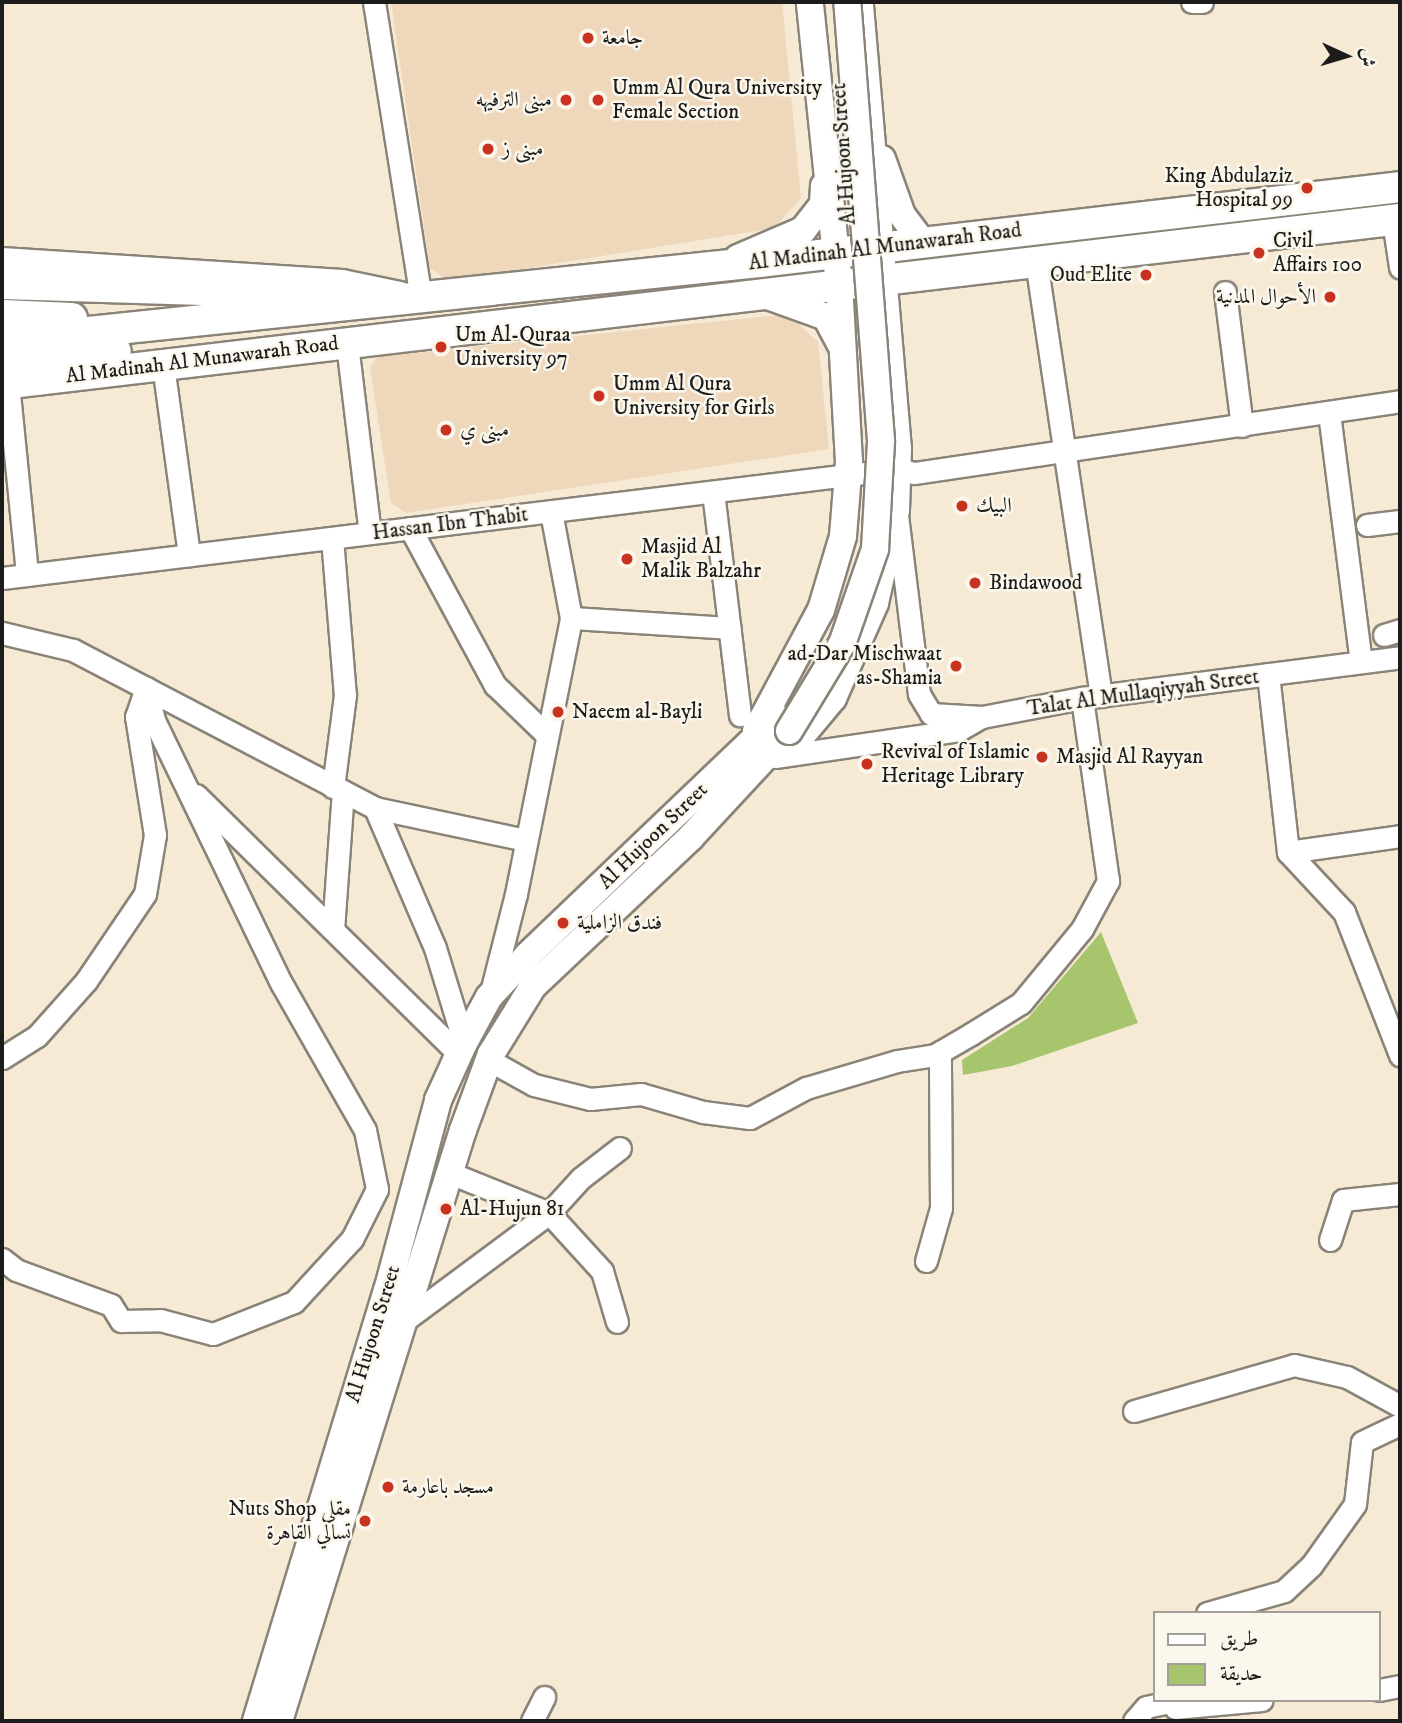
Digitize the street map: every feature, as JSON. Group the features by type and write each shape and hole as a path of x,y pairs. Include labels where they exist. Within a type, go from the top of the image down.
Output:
{"highway":[{"name":"Al Madinah Al Munawarah Road","path":"369,303 413,295 719,265 1400,187"},
{"name":"Al Madinah Al Munawarah Road","path":"4,376 163,365 754,292 883,281 1397,219"},
{"path":"2,284 343,295 369,303"},
{"path":"2,315 262,320 345,317 369,303"},
{"path":"2,341 369,303"},
{"name":"Al Madinah Al Munawarah Road","path":"4,376 361,329 403,337"}],"main road":[{"path":"749,744 821,610 843,536 848,475 843,347 810,2"},
{"name":"Al Hujoon Street","path":"256,1721 387,1291 438,1100 461,1048 489,997 528,955 749,744 783,724 837,618 860,539 865,432 833,2"},
{"name":"Al Hujoon Street","path":"279,1721 450,1173 489,1060 533,986 734,790 842,644 875,549 881,440 847,2"},
{"path":"734,790 803,734 833,698 875,603 897,510 898,469 860,2"},
{"path":"870,125 902,215 922,242"},
{"path":"719,265 803,230 823,204 825,149"},
{"path":"2,261 342,283 413,295"},
{"path":"754,292 792,301 826,317 843,347"}],"street":[{"path":"374,2 413,295"},
{"path":"1192,2 1202,2"},
{"path":"1397,219 1400,267"},
{"path":"489,1060 534,1084 590,1099 641,1094 703,1112 750,1118 806,1088 940,1052 1021,1003 1082,929 1108,881 1091,697 1062,452 1035,261"},
{"path":"1225,292 1242,426"},
{"path":"347,344 370,533"},
{"path":"163,365 189,555"},
{"path":"4,376 27,575"},
{"name":"Hassan Ibn Thabit","path":"2,578 898,469 914,473 1400,401"},
{"path":"1329,413 1361,662"},
{"path":"713,492 740,715"},
{"name":"Talat Al Mullaqiyyah Street","path":"897,510 919,694 931,714 982,717 1091,697 1268,674 1288,852"},
{"path":"489,997 526,840 571,618 551,512"},
{"path":"1367,524 1400,520"},
{"path":"410,528 495,685 547,735"},
{"path":"331,538 345,695 338,789 333,930"},
{"path":"571,618 730,628"},
{"path":"2,633 73,650 375,808 526,840"},
{"path":"1268,674 1400,657"},
{"path":"2,1259 16,1269 111,1305 121,1321 160,1320 213,1334 294,1302 352,1239 377,1189 365,1130 281,983 154,720 146,688"},
{"path":"2,1058 37,1036 86,981 145,894 155,835 136,717 146,688"},
{"name":"Talat Al Mullaqiyyah Street","path":"775,757 959,730 982,717"},
{"path":"185,784 333,930 461,1048"},
{"path":"375,808 435,948 461,1048"},
{"path":"1288,852 1400,836"},
{"path":"1288,852 1344,912 1400,1055"},
{"path":"926,1261 941,1208 940,1052"},
{"path":"405,1320 549,1213 581,1178 620,1148"},
{"path":"450,1173 549,1213 603,1271 617,1322"},
{"path":"1330,1240 1343,1200 1400,1194"},
{"path":"1134,1411 1294,1364 1347,1377 1400,1406"},
{"path":"1214,1611 1284,1591 1311,1566 1355,1504 1362,1443 1400,1424"},
{"path":"1381,1690 1400,1686"},
{"path":"532,1721 544,1698"},
{"path":"1134,1721 1146,1707 1176,1708 1240,1702"}],"shaded area":[{"name":"Umm Al Qura University Female Section","path":"391,2 782,2 801,198 774,228 448,281 430,268"},
{"name":"Umm Al Qura University for Girls","path":"788,314 818,342 829,449 406,513 391,503 370,368 377,357"}],"green space":[{"path":"1101,932 1138,1023 1012,1066 963,1075 962,1060 1028,1018"}],"place":[{"name":"جامعة","path":"588,38"},
{"name":"مبنى الترفيهه","path":"566,100"},
{"name":"Umm Al Qura University Female Section","path":"598,100"},
{"name":"مبنى ز","path":"488,149"},
{"name":"King Abdulaziz Hospital 99","path":"1307,188"},
{"name":"Civil Affairs 100","path":"1259,253"},
{"name":"Oud Elite","path":"1146,275"},
{"name":"الأحوال المدنية","path":"1330,297"},
{"name":"Um Al-Quraa University 97","path":"441,347"},
{"name":"Umm Al Qura University for Girls","path":"599,396"},
{"name":"مبنى ي","path":"446,430"},
{"name":"البيك","path":"962,506"},
{"name":"Masjid Al Malik Balzahr","path":"627,559"},
{"name":"Bindawood","path":"975,583"},
{"name":"ad-Dar Mischwaat as-Shamia","path":"956,666"},
{"name":"Naeem al-Bayli","path":"558,712"},
{"name":"Masjid Al Rayyan","path":"1042,757"},
{"name":"Revival of Islamic Heritage Library","path":"867,764"},
{"name":"فندق الزاملية","path":"563,923"},
{"name":"Al-Hujun 81","path":"446,1209"},
{"name":"مسجد باعارمة","path":"388,1487"},
{"name":"Nuts Shop مقلى تسالي القاهرة","path":"365,1521"}]}
